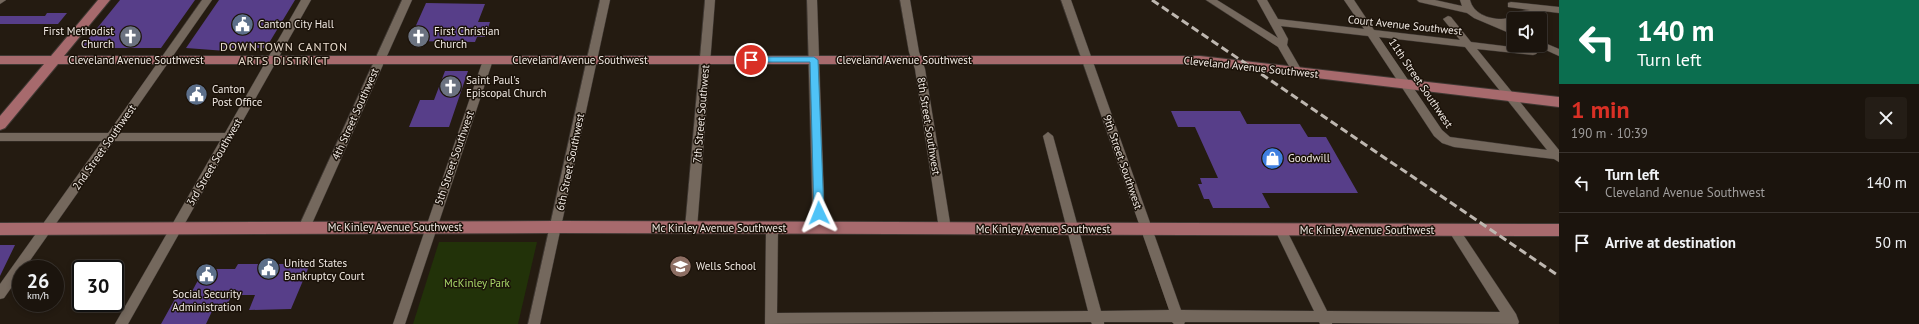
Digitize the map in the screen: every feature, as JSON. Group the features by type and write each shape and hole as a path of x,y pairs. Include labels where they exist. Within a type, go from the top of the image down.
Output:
{"main road":[{"path":"0,125 104,0"},
{"name":"Cleveland Avenue Southwest","path":"0,60 1200,60 1559,102"},
{"name":"Mc Kinley Avenue Southwest","path":"0,229 556,227 1559,230"}],"street":[{"name":"2nd Street Southwest","path":"0,294 207,0"},
{"name":"3rd Street Southwest","path":"121,324 306,0"},
{"name":"4th Street Southwest","path":"304,228 407,0"},
{"name":"6th Street Southwest","path":"534,324 605,0"},
{"name":"7th Street Southwest","path":"691,228 710,0"},
{"path":"812,0 819,228"},
{"name":"8th Street Southwest","path":"905,0 920,70 945,229"},
{"name":"9th Street Southwest","path":"1066,0 1178,320"},
{"path":"1211,0 1282,45 1297,72"},
{"path":"1262,0 1283,39 1282,45"},
{"name":"11th Street Southwest","path":"1349,0 1438,133 1446,140 1454,143 1558,156"},
{"path":"1422,0 1471,11 1507,28"},
{"path":"1441,0 1457,0"},
{"path":"1465,0 1471,11"},
{"path":"1507,3 1558,10"},
{"path":"1507,3 1512,12"},
{"path":"1547,12 1558,10"},
{"path":"1448,19 1558,156"},
{"path":"1490,20 1507,22"},
{"name":"Court Avenue Southwest","path":"1275,22 1507,49"},
{"path":"1547,45 1556,52"},
{"path":"1547,48 1556,52"},
{"name":"5th Street Southwest","path":"399,324 488,60"},
{"path":"0,137 228,136"},
{"path":"1048,136 1098,320"},
{"path":"772,228 771,322 1098,320 1513,321"},
{"path":"1281,230 1325,321"},
{"path":"1454,230 1513,321"}],"green space":[{"name":"McKinley Park","path":"439,242 537,242 518,324 413,324"}],"building":[{"path":"120,0 195,0 161,48 81,48"},
{"name":"Canton City Hall","path":"219,0 295,0 266,48 228,48 226,51 186,48"},
{"path":"426,3 485,4 478,22 490,22 485,37 477,37 475,42 409,41"},
{"path":"47,13 67,13 58,24 0,24 0,16 45,16"},
{"name":"Saint Paul's Episcopal Church","path":"445,71 468,71 449,127 409,127 420,100 434,100"},
{"name":"Goodwill","path":"1171,111 1240,111 1247,124 1300,124 1308,137 1326,137 1358,193 1262,193 1270,208 1213,208 1209,199 1204,199 1198,184 1202,184 1200,178 1218,178 1195,127 1178,127"},
{"path":"0,245 15,245 0,276"},
{"path":"238,264 310,264 291,309 249,310 255,295 232,295 227,305 215,305 206,324 161,324 176,297 189,297 204,269 235,269"}],"railway":[{"path":"1152,0 1559,276"}],"place":[{"name":"Canton City Hall","path":"242,24"},
{"name":"First Methodist Church","path":"130,37"},
{"name":"First Christian Church","path":"419,37"},
{"name":"Saint Paul's Episcopal Church","path":"451,86"},
{"name":"Canton Post Office","path":"196,95"},
{"name":"Goodwill","path":"1273,158"},
{"name":"Wells School","path":"681,266"},
{"name":"United States Bankruptcy Court","path":"269,269"},
{"name":"Social Security Administration","path":"207,274"}],"district":[{"name":"DOWNTOWN CANTON ARTS DISTRICT","path":"284,54"}],"route":[{"path":"751,60 814,60 819,213"}]}
